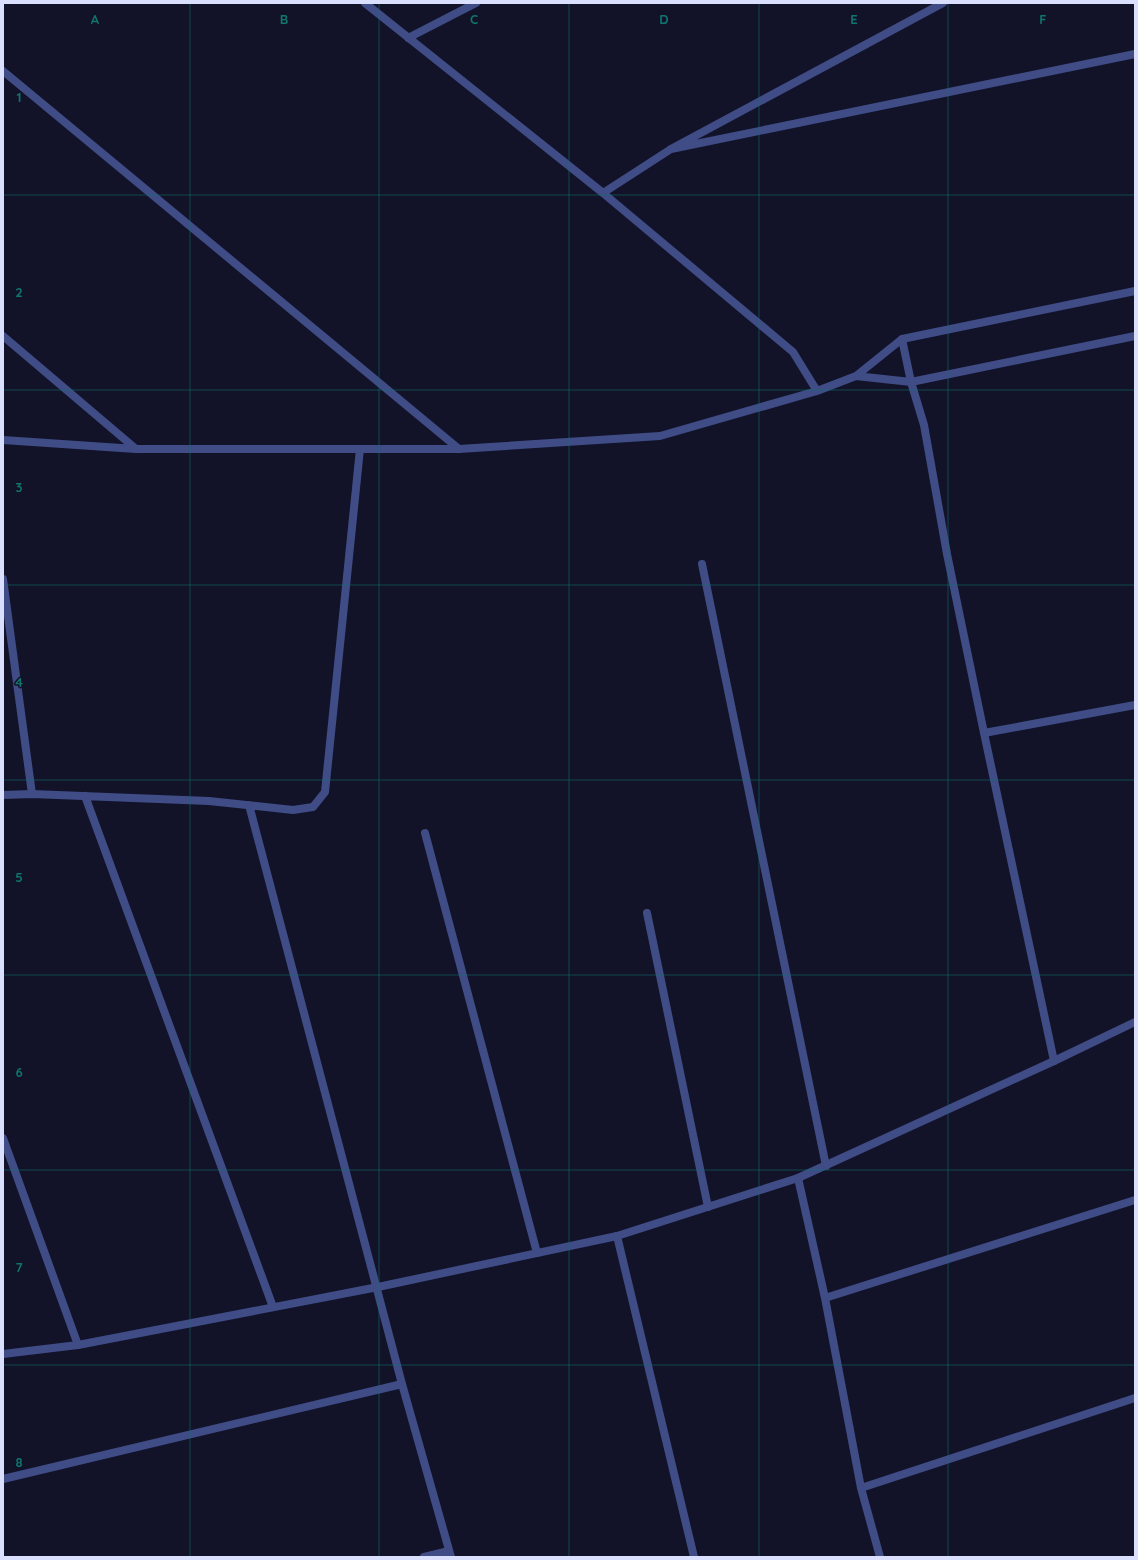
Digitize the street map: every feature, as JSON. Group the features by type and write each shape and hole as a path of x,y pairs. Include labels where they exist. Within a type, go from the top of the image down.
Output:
{"street":[{"path":"365,3 603,193 793,352 817,392"},
{"path":"408,38 476,3"},
{"path":"603,193 671,149 943,3"},
{"path":"671,149 1135,54"},
{"path":"3,71 459,449"},
{"path":"3,440 136,449 459,449 660,436 817,392 856,376 902,339 1135,291"},
{"path":"3,336 136,449"},
{"path":"856,376 911,382 1135,336"},
{"path":"902,339 911,382 924,424 947,554 1054,1061"},
{"path":"3,795 32,794 209,801 293,810 313,807 325,792 360,449"},
{"path":"702,564 826,1166"},
{"path":"3,579 32,794"},
{"path":"984,733 1135,705"},
{"path":"85,796 273,1307"},
{"path":"248,805 378,1287 402,1384 450,1554 424,1557"},
{"path":"425,833 537,1253"},
{"path":"647,913 708,1207"},
{"path":"3,1354 78,1345 378,1287 616,1236 798,1178 1054,1061 1135,1022"},
{"path":"3,1138 78,1345"},
{"path":"798,1178 825,1298 861,1488 880,1557"},
{"path":"825,1298 1135,1200"},
{"path":"616,1236 694,1557"},
{"path":"3,1479 402,1384"},
{"path":"861,1488 1135,1398"}]}
